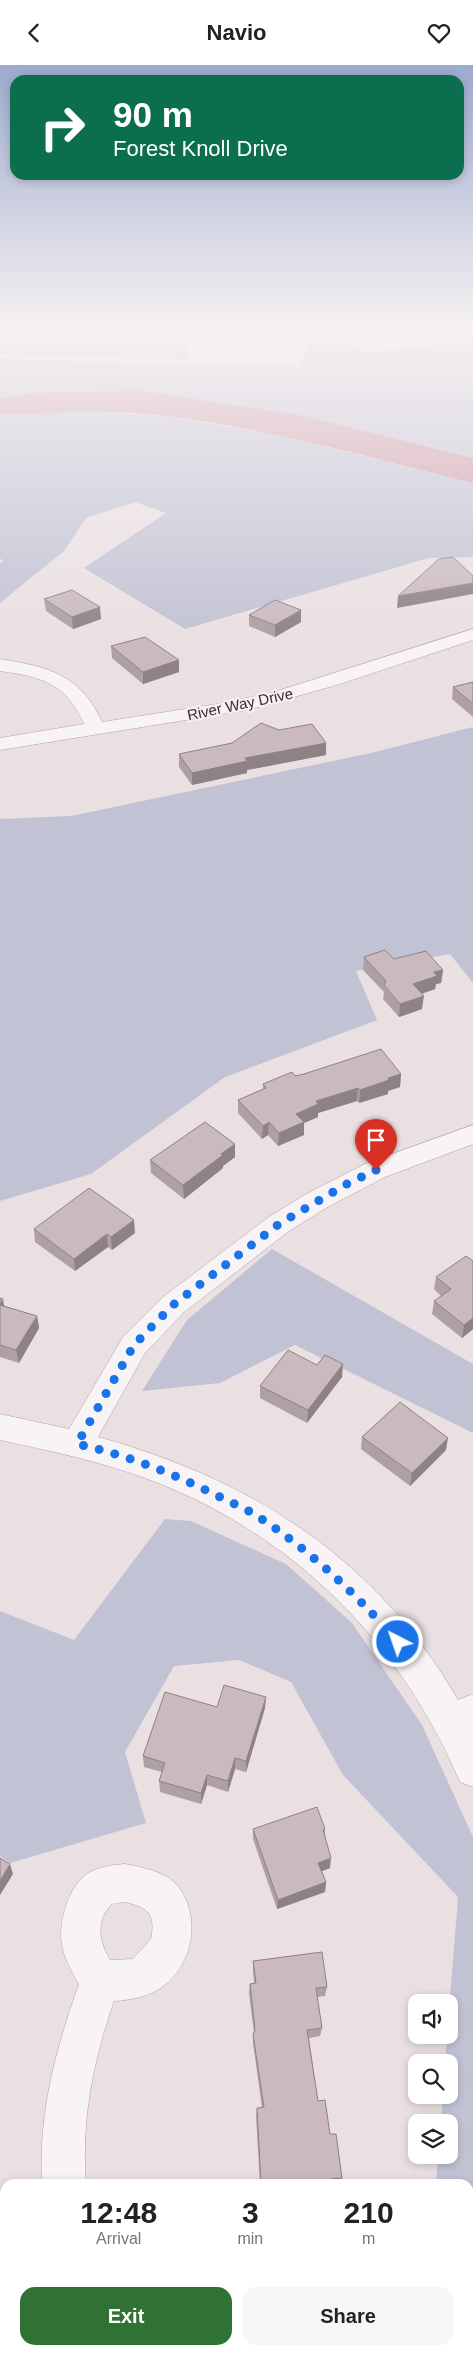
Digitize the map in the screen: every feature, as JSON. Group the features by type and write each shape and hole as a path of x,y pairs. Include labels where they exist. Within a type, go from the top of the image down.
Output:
{"street":[{"name":"River Way Drive","path":"0,744 206,712 288,695 473,634"},
{"path":"0,665 40,672 68,684 79,695 89,710 96,729"},
{"path":"77,1444 134,1345 173,1305 279,1224 316,1201 376,1170 473,1134"},
{"path":"0,1427 104,1450 187,1481 255,1515 291,1539 330,1572 375,1615 462,1715 473,1769"},
{"path":"63,2179 62,2166 65,2106 82,2031 100,1981"}],"shaded area":[{"path":"0,431 255,431 473,483 473,557 429,558 185,629 84,568 166,513 135,502 86,518 64,551 0,603 0,564 3,560 0,559"},
{"path":"257,431 364,431 473,458 473,483 321,445"},
{"path":"364,431 473,431 473,458"},
{"path":"473,727 473,983 450,954 356,971 377,1020 225,1077 91,1174 0,1201 0,819 71,816 371,753"},
{"path":"272,1249 473,1364 473,1433 295,1345 220,1383 142,1391 187,1320"},
{"path":"165,1519 191,1521 286,1564 352,1623 422,1725 473,1837 473,2179 436,2179 437,2164 458,2164 458,2114 442,2114 442,2104 458,2104 458,2054 446,2054 446,2044 458,2044 458,1994 450,1994 458,1897 343,1775 291,1682 239,1660 174,1666 125,1752 146,1823 10,1863 0,1856 0,1611 74,1640"}],"building":[{"path":"453,557 473,576 473,583 398,596 439,559"},
{"path":"72,590 100,607 72,617 44,599"},
{"path":"275,600 301,610 275,625 249,615"},
{"path":"145,637 179,660 143,672 111,646"},
{"path":"473,682 473,704 453,687"},
{"path":"261,723 279,730 312,724 326,743 245,758 247,761 192,773 179,754 232,743"},
{"path":"385,950 394,959 426,951 443,970 434,972 437,976 413,984 424,996 400,1004 384,985 386,981 364,957"},
{"path":"381,1049 401,1074 360,1090 358,1088 316,1101 318,1104 296,1114 304,1122 279,1133 269,1122 263,1126 238,1100 266,1088 263,1084 292,1072 295,1076 304,1074"},
{"path":"205,1122 235,1144 183,1185 150,1160"},
{"path":"89,1188 134,1220 111,1237 107,1234 74,1259 34,1229"},
{"path":"466,1256 473,1261 473,1318 464,1325 434,1301 451,1289 436,1277"},
{"path":"0,1305 37,1316 16,1350 0,1345"},
{"path":"288,1350 317,1365 325,1355 343,1364 308,1410 260,1386"},
{"path":"400,1402 448,1438 412,1473 362,1437"},
{"path":"224,1685 266,1697 246,1761 235,1758 228,1781 207,1775 201,1793 159,1781 165,1763 143,1756 165,1692 217,1707"},
{"path":"317,1807 325,1829 323,1830 331,1858 318,1863 326,1882 278,1900 253,1829"},
{"path":"0,1858 10,1864 0,1881"},
{"path":"322,1952 327,1987 316,1988 322,2028 307,2030 318,2101 325,2100 330,2134 336,2134 342,2178 261,2179 257,2108 264,2107 253,2035 255,2030 250,1984 256,1983 253,1961"}],"route":[{"path":"376,1170 316,1201 279,1224 173,1305 134,1345 77,1444 104,1450 187,1481 255,1515 291,1539 330,1572 375,1615 398,1642"}]}
